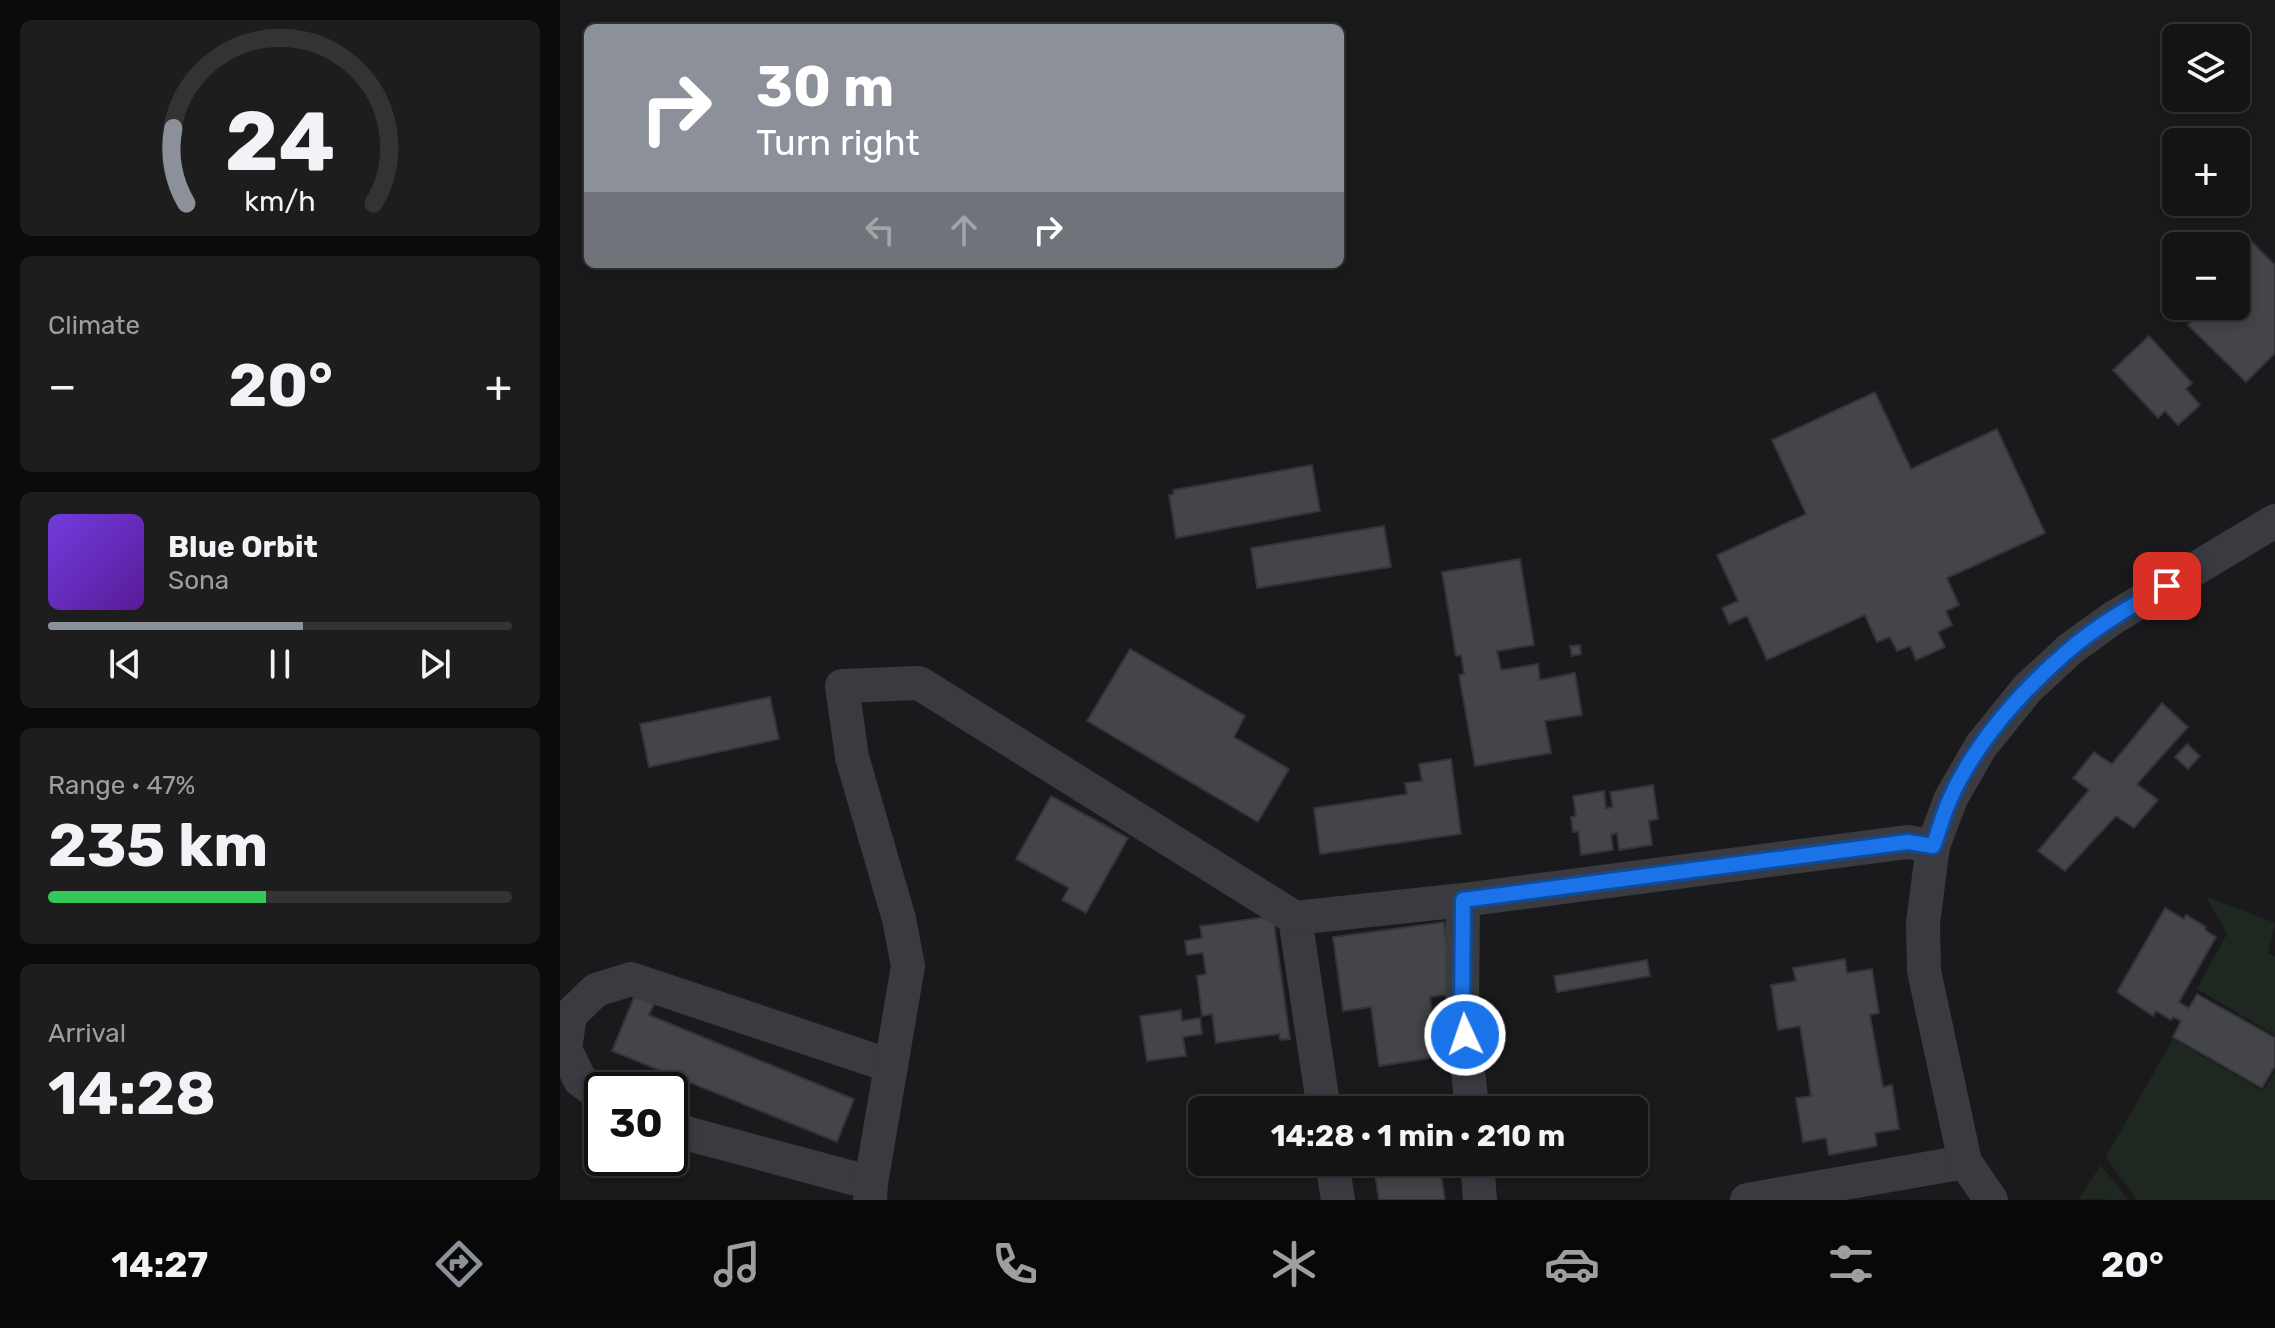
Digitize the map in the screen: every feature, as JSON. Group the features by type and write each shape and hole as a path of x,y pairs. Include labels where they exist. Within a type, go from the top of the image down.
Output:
{"street":[{"path":"1991,1200 1965,1162 1924,971 1923,923 1933,846 1951,798 1981,746 2027,689 2070,649 2113,618 2275,521"},
{"path":"688,1134 871,1191 908,966 899,919 852,757 842,686 919,683 1295,918 1463,900 1908,842 1933,846"},
{"path":"1463,900 1462,1010 1471,1096"},
{"path":"1295,918 1322,1096"},
{"path":"584,1083 565,1049 570,1015 596,990 631,979 891,1066"},
{"path":"1747,1200 1965,1162"},
{"path":"1334,1176 1338,1200"},
{"path":"1478,1176 1480,1200"}],"shaded area":[{"path":"2206,896 2275,923 2268,953 2275,956 2275,1035 2197,989 2227,934"},
{"path":"2173,1039 2263,1091 2275,1072 2275,1200 2137,1200 2106,1157"},
{"path":"2101,1165 2128,1200 2078,1199"}],"building":[{"path":"2250,240 2275,265 2275,353 2246,382 2188,325 2193,320 2250,320"},
{"path":"2149,336 2192,383 2186,389 2200,405 2178,425 2165,411 2158,418 2113,370"},
{"path":"1875,392 1911,469 1997,429 2045,533 1947,578 1959,605 1946,611 1952,625 1938,632 1945,647 1916,660 1910,646 1897,651 1890,637 1877,642 1865,615 1767,660 1747,616 1729,624 1722,608 1738,601 1717,555 1806,514 1772,440"},
{"path":"1312,465 1320,511 1176,538 1169,495 1174,494 1173,490"},
{"path":"1384,526 1391,567 1257,588 1251,548"},
{"path":"1520,559 1534,645 1497,651 1501,670 1538,664 1540,680 1575,673 1582,715 1545,721 1551,753 1475,766 1459,675 1464,674 1461,655 1456,656 1442,572"},
{"path":"1580,645 1581,654 1572,656 1570,646"},
{"path":"1130,649 1245,716 1234,737 1289,769 1258,822 1087,721"},
{"path":"770,697 779,739 649,767 640,724"},
{"path":"2162,703 2188,727 2137,784 2158,800 2134,828 2116,816 2065,871 2038,851 2089,790 2073,778 2094,752 2112,764"},
{"path":"2187,744 2200,756 2188,769 2175,757"},
{"path":"1451,759 1461,834 1320,854 1314,808 1407,794 1405,783 1422,781 1419,764"},
{"path":"1653,785 1658,819 1649,821 1652,845 1619,850 1617,833 1611,835 1613,850 1581,855 1578,831 1573,832 1571,817 1576,816 1573,796 1604,791 1606,808 1613,807 1610,792"},
{"path":"1051,796 1128,838 1086,913 1062,900 1069,888 1016,859"},
{"path":"2165,908 2184,919 2186,915 2216,937 2179,1002 2189,1008 2197,994 2275,1038 2275,1066 2262,1088 2173,1037 2181,1021 2173,1017 2171,1020 2156,1011 2153,1016 2117,992"},
{"path":"1273,916 1290,1039 1280,1040 1279,1034 1216,1043 1212,1014 1202,1016 1197,976 1206,974 1203,953 1187,955 1185,941 1202,938 1200,926"},
{"path":"1444,922 1454,994 1430,997 1438,1057 1379,1066 1371,1007 1343,1011 1333,937"},
{"path":"1845,959 1847,973 1872,969 1879,1013 1870,1015 1883,1087 1892,1085 1899,1129 1875,1133 1877,1146 1829,1155 1826,1138 1803,1142 1796,1098 1811,1096 1800,1026 1778,1030 1771,985 1796,981 1793,968"},
{"path":"1647,960 1650,976 1557,992 1554,976"},
{"path":"637,990 657,998 649,1015 854,1099 837,1142 688,1082 688,1072 664,1072 612,1051"},
{"path":"1181,1010 1182,1021 1200,1018 1202,1034 1183,1037 1186,1056 1147,1061 1140,1016"},
{"path":"1375,1176 1441,1176 1445,1200 1379,1200"}],"route":[{"path":"1465,1035 1462,1010 1463,900 1908,842 1933,846 1951,798 1981,746 2027,689 2070,649 2113,618 2167,586"}]}
